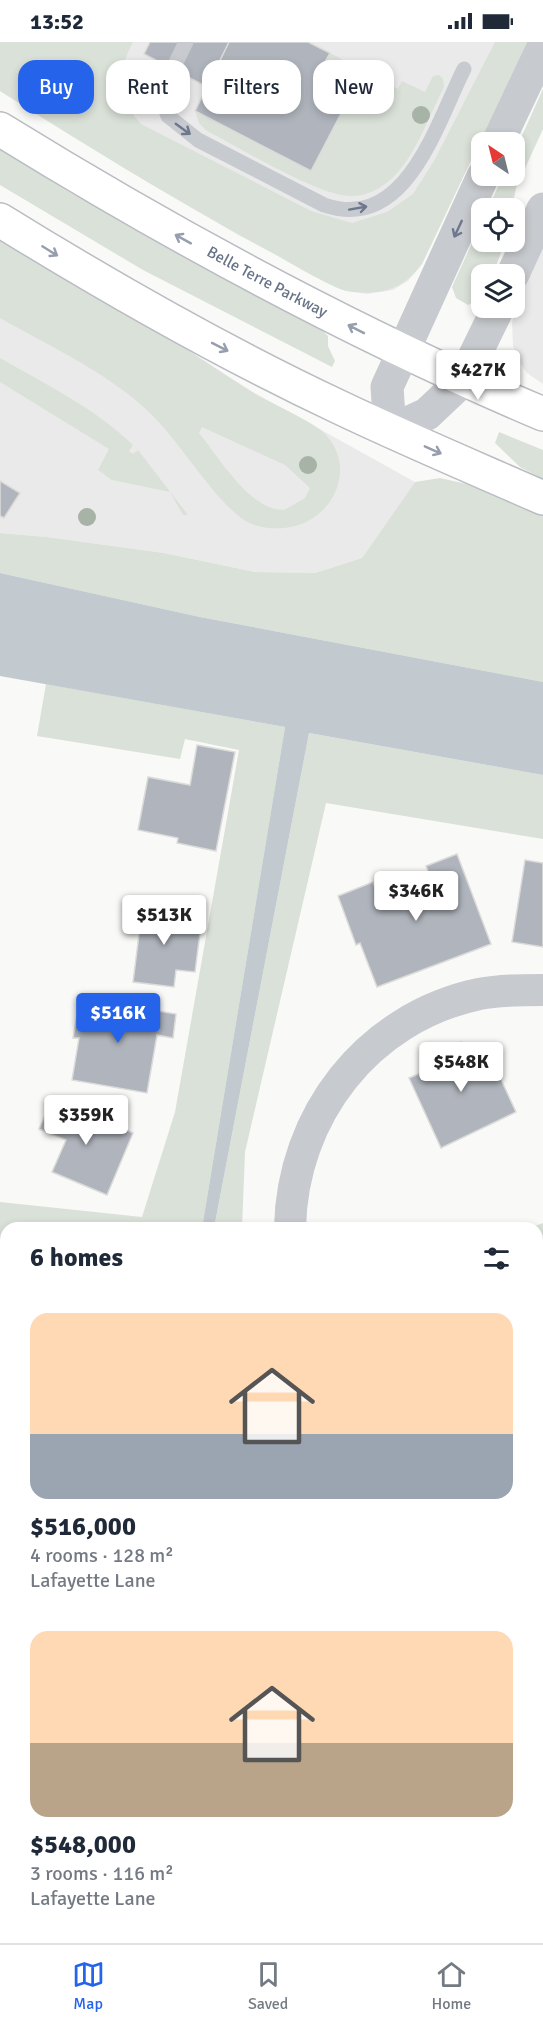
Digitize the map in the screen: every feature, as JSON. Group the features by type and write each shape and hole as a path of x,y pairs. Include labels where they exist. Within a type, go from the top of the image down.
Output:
{"main road":[{"name":"Belle Terre Parkway","path":"0,129 169,231 401,352 543,414"},
{"path":"0,220 192,332 338,407 543,498"}],"street":[{"path":"503,132 543,47"},
{"path":"478,186 387,387 390,431 427,414 463,380 493,318"},
{"path":"518,264 543,209"},
{"path":"290,1222 290,1207 300,1162 314,1123 340,1081 366,1052 397,1029 459,999 492,992 543,990"}],"lane":[{"path":"186,42 170,73 163,96 165,110 173,121 198,140 324,205 346,210 381,202 404,183 464,69"}],"shaded area":[{"path":"0,42 527,42 484,132 471,132 471,160 422,264 408,281 393,290 367,294 346,291 238,235 38,114 94,114 94,60 18,60 18,102 0,91"},
{"path":"0,42 133,42 125,60 106,60 106,114 132,114 141,124 311,211 352,223 387,212 413,194 434,161 495,42 527,42 484,132 471,132 471,160 422,264 398,286 369,293 347,291 313,276 172,197 37,114 94,114 94,60 18,60 18,102 0,91"},
{"path":"330,53 343,60 326,60"},
{"path":"439,75 443,79 444,87 405,163 384,185 366,194 354,196 340,195 322,189 259,159 207,131 199,123 195,111 311,171 341,114 394,114 394,87 398,89 402,81 425,92 433,76"},
{"path":"543,89 543,129 525,168 524,132"},
{"path":"0,149 69,192 316,325 328,336 328,346 335,361 332,367 143,270 0,185"},
{"path":"498,186 517,186 514,198 493,198"},
{"path":"0,239 157,331 253,392 415,482 362,558 315,573 255,572 164,553 0,533"},
{"path":"0,239 157,330 252,392 299,416 323,432 338,455 339,481 335,493 328,505 318,514 298,525 273,528 248,522 230,508 163,427 136,400 80,362 0,318","holes":["202,427 285,465 310,488 305,498 284,510 271,508 247,492 225,468 199,433"]},
{"path":"543,243 543,384 527,373 519,362 513,346 513,318 525,318 525,282"},
{"path":"471,245 471,252 501,252 497,264 471,264 471,304 468,305 456,298 452,287"},
{"path":"0,358 103,419 133,445 129,451 133,454 138,450 188,515 183,515 170,492 112,480 98,470 109,449 0,382"},
{"path":"499,432 543,450 543,479 520,467 495,443"},
{"path":"440,478 471,485 543,515 543,682 200,617 0,573 0,533 164,553 255,572 315,573 362,558 415,482"},
{"path":"0,573 200,617 543,682 543,775 309,733 215,1222 203,1222 285,727 0,676"},
{"path":"46,684 285,727 203,1222 0,1222 0,1202 142,1217 175,1112 239,750 185,739 180,759 37,736"},
{"path":"309,733 543,775 543,839 326,803 245,1152 242,1222 215,1222"}],"building":[{"path":"150,42 229,42 220,60 202,60 202,84 190,78 190,60 155,60 144,54"},
{"path":"229,42 308,42 330,53 326,60 313,60 313,114 341,114 311,171 195,111 202,97 202,114 301,114 301,60 220,60"},
{"path":"0,481 20,493 4,518 0,516"},
{"path":"197,745 235,752 216,851 177,843 178,838 138,830 148,777 190,785"},
{"path":"457,854 491,944 377,987 360,943 356,945 338,896 373,882 378,896 430,876 426,866"},
{"path":"525,860 543,863 543,947 512,942"},
{"path":"143,903 186,909 183,931 200,933 195,972 176,970 174,987 133,982"},
{"path":"80,998 176,1014 173,1038 157,1035 147,1093 72,1080 79,1038 73,1038"},
{"path":"461,1042 466,1054 485,1045 516,1112 441,1148 409,1078 430,1069 425,1059"},
{"path":"52,1099 133,1133 107,1195 52,1172 66,1140 39,1129"}]}
